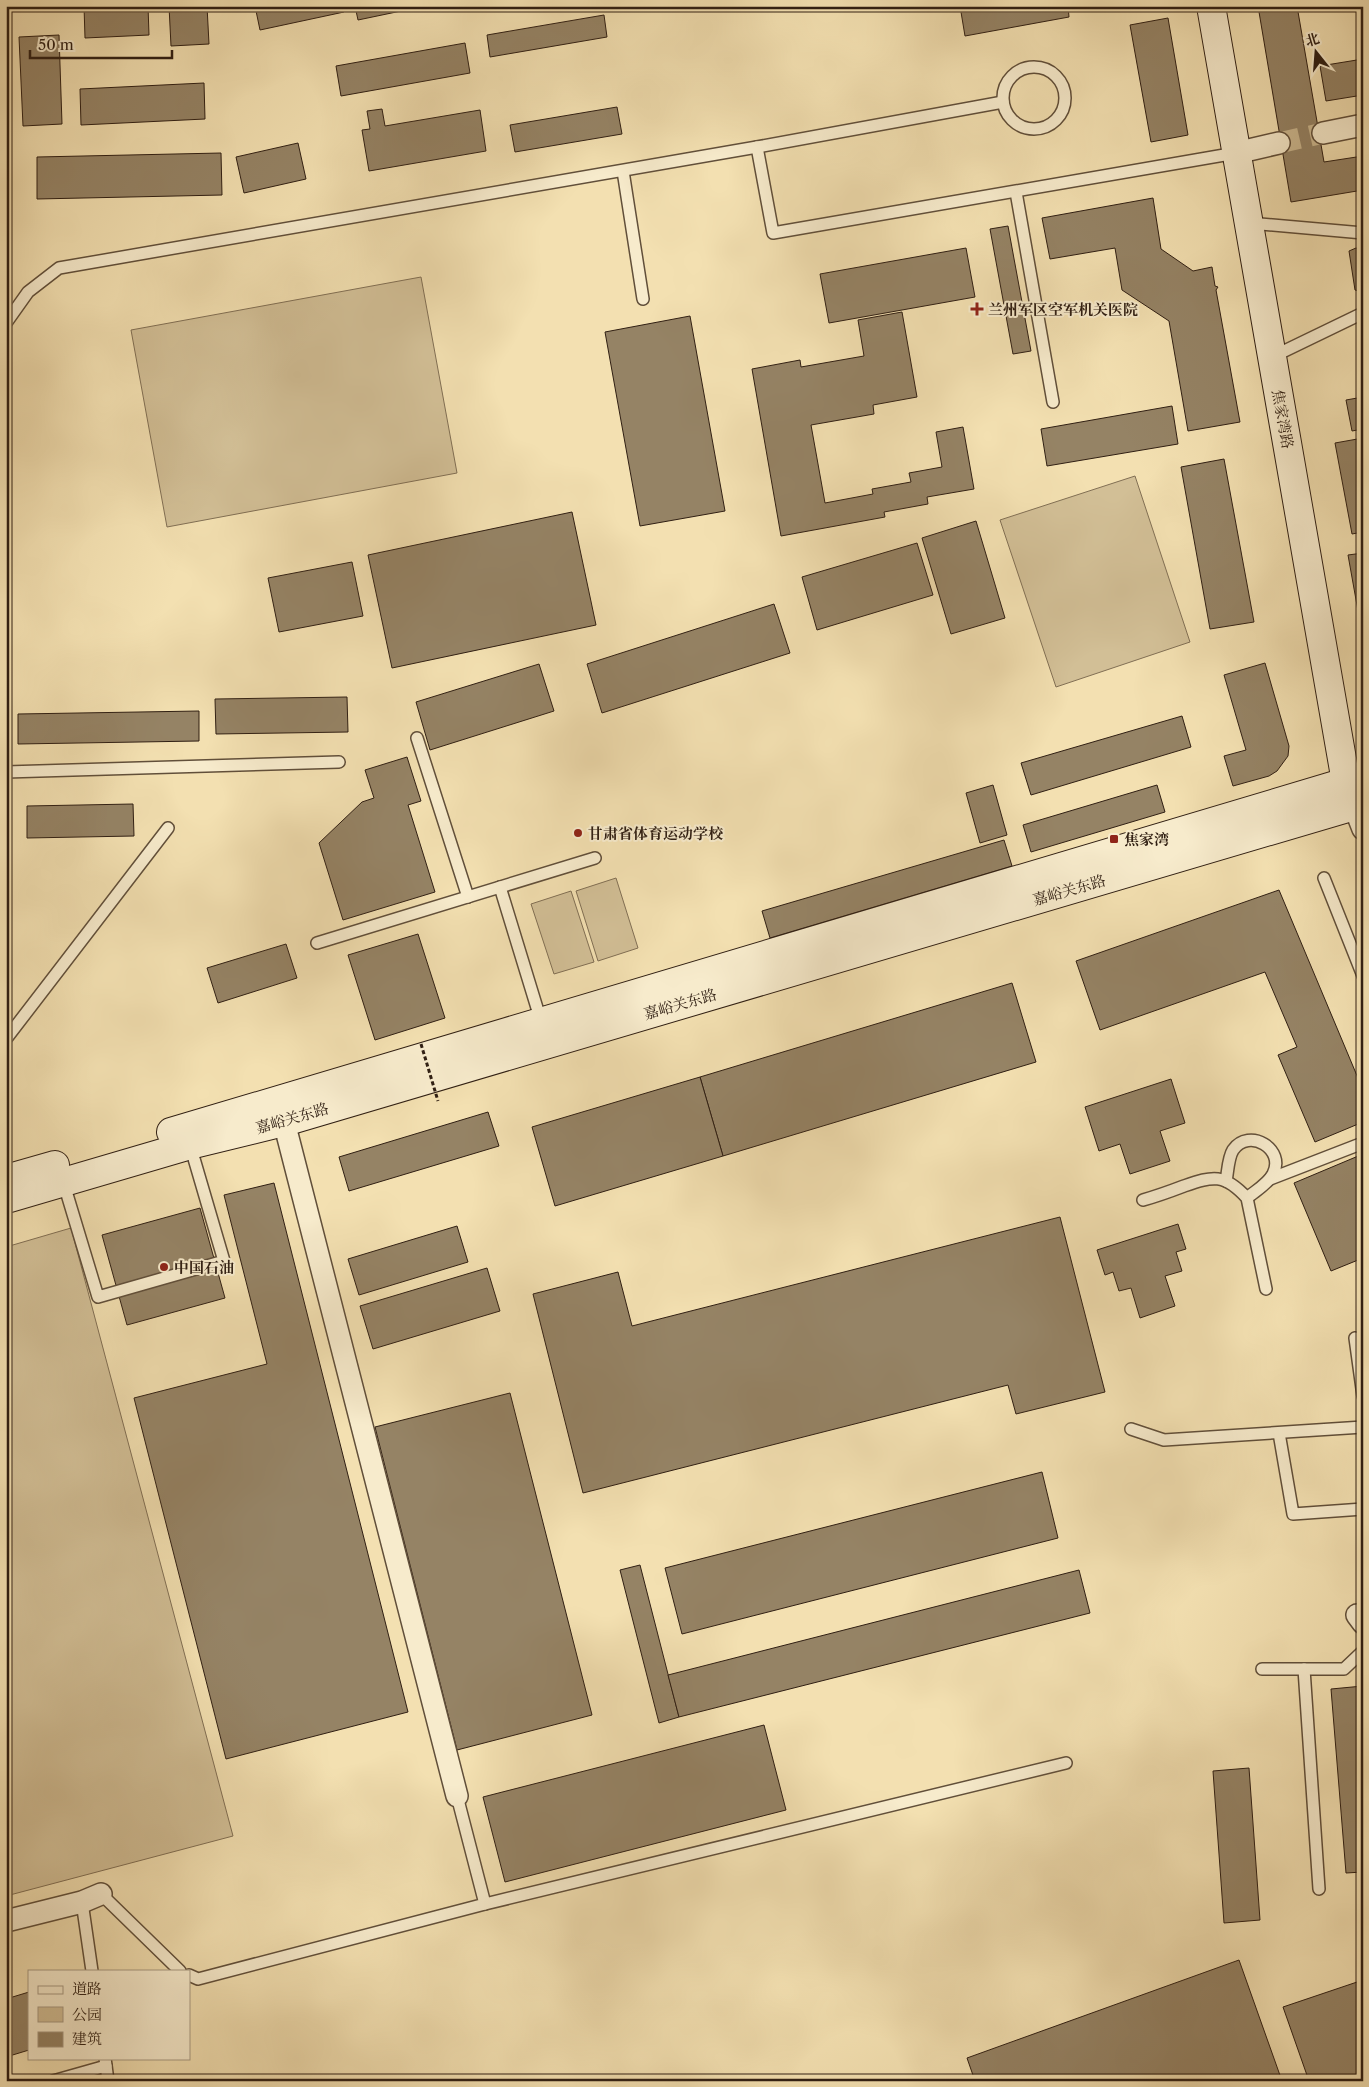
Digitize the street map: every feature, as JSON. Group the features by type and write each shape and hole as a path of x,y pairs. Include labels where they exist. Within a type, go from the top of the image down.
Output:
{"main road":[{"name":"焦家湾路","path":"1211,6 1272,357 1354,799"},
{"name":"嘉峪关东路","path":"6,1199 61,1173 187,1137 541,1021 1354,799"},
{"name":"嘉峪关东路","path":"187,1137 284,1122 1354,799"},
{"name":"嘉峪关东路","path":"6,1179 61,1173"}],"street":[{"path":"1323,133 1363,126"},
{"path":"1236,153 1279,143"},
{"path":"284,1122 457,1796"},
{"path":"6,1921 92,1898"}],"lane":[{"path":"1030,68 1042,68 1053,74 1061,83 1065,94 1064,106 1058,117 1049,125 1038,129 1026,128 1015,123 1007,114 1003,102 1004,90 1009,80 1018,72 1030,68"},
{"path":"6,323 28,292 59,268 623,171 1003,102"},
{"path":"757,147 773,233 1236,153"},
{"path":"623,171 643,299"},
{"path":"1016,192 1053,402"},
{"path":"1248,223 1363,233"},
{"path":"1272,357 1363,313"},
{"path":"417,738 468,897"},
{"path":"6,772 339,762"},
{"path":"6,1039 168,828"},
{"path":"317,943 595,858"},
{"path":"1324,878 1363,976"},
{"path":"500,887 541,1021"},
{"path":"61,1173 98,1297 224,1261 187,1137"},
{"path":"1226,1181 1233,1150 1238,1145 1252,1140 1267,1144 1275,1157 1274,1172 1270,1179"},
{"path":"1247,1198 1270,1179 1363,1143"},
{"path":"1143,1200 1199,1180 1213,1178 1226,1181 1238,1188 1247,1198 1266,1288"},
{"path":"1354,1338 1363,1396"},
{"path":"1131,1430 1164,1440 1363,1427"},
{"path":"1280,1433 1293,1514 1363,1509"},
{"path":"1262,1669 1344,1669 1363,1651"},
{"path":"1304,1669 1319,1889"},
{"path":"190,1975 198,1979 485,1904 1066,1763"},
{"path":"457,1796 485,1904"},
{"path":"92,1898 92,1970"},
{"path":"92,1898 179,1970"},
{"path":"53,2081 106,2062 108,2081"}],"path":[{"path":"421,1044 438,1101"}],"green space":[{"path":"421,277 457,473 167,527 131,330"},
{"path":"1135,476 1190,642 1056,687 1000,520"},
{"path":"616,878 638,948 598,961 576,891"},
{"path":"571,891 594,962 554,974 531,904"},
{"path":"71,1228 233,1836 6,1896 6,1247"}],"building":[{"path":"84,6 148,6 149,35 85,38"},
{"path":"169,6 207,6 209,44 171,46"},
{"path":"255,6 343,6 344,12 260,30"},
{"path":"355,6 425,6 358,20"},
{"path":"960,6 1068,6 1069,17 965,36"},
{"path":"1258,6 1297,6 1324,162 1363,156 1363,190 1291,202"},
{"path":"604,15 607,37 490,57 487,35"},
{"path":"1168,18 1188,135 1151,142 1130,25"},
{"path":"59,35 62,124 23,126 19,37"},
{"path":"465,43 470,73 341,96 336,66"},
{"path":"1363,59 1363,95 1326,101 1320,66"},
{"path":"204,83 205,119 81,125 80,89"},
{"path":"617,107 622,134 515,152 510,125"},
{"path":"382,109 385,126 480,110 486,151 369,171 362,130 370,129 367,111"},
{"path":"298,143 306,179 244,193 236,157"},
{"path":"221,153 222,195 37,199 37,157"},
{"path":"1153,198 1161,249 1193,271 1212,267 1215,286 1218,287 1216,290 1240,422 1188,431 1169,321 1122,290 1115,248 1050,259 1042,218"},
{"path":"1008,226 1031,351 1013,354 990,229"},
{"path":"966,248 975,297 829,323 820,274"},
{"path":"1356,248 1363,249 1362,292 1355,290 1349,251"},
{"path":"902,312 917,397 873,405 874,414 811,425 825,503 873,494 872,489 911,482 909,473 942,467 936,432 963,427 974,489 927,497 928,504 884,512 885,517 781,536 752,369 800,360 801,367 864,356 858,320"},
{"path":"690,316 725,511 640,526 605,332"},
{"path":"1363,397 1363,429 1352,431 1346,400"},
{"path":"1172,406 1178,444 1047,466 1041,429"},
{"path":"1363,438 1363,532 1352,534 1335,443"},
{"path":"1224,459 1254,622 1210,629 1181,467"},
{"path":"572,512 596,625 392,668 368,555"},
{"path":"976,521 1005,618 951,634 922,538"},
{"path":"917,543 933,595 817,630 802,577"},
{"path":"1363,553 1363,639 1348,555"},
{"path":"352,562 363,616 279,632 268,578"},
{"path":"774,604 790,653 602,713 587,664"},
{"path":"1265,663 1289,746 1288,756 1277,771 1269,776 1233,786 1224,756 1246,750 1224,675"},
{"path":"539,664 554,711 430,750 416,702"},
{"path":"347,697 348,732 216,734 215,699"},
{"path":"199,711 199,741 18,744 18,714"},
{"path":"1182,716 1191,747 1031,795 1021,763"},
{"path":"407,757 421,801 408,805 435,892 343,920 319,843 362,802 374,798 365,770"},
{"path":"993,785 1007,835 980,843 966,793"},
{"path":"1157,785 1165,812 1031,852 1023,825"},
{"path":"133,804 134,836 27,838 27,806"},
{"path":"1004,840 1012,866 770,938 762,911"},
{"path":"1279,890 1363,1090 1363,1122 1315,1142 1278,1055 1297,1047 1265,972 1100,1030 1076,961"},
{"path":"418,934 445,1018 375,1040 348,955"},
{"path":"286,944 297,978 218,1003 207,968"},
{"path":"1012,983 1036,1062 723,1156 700,1077"},
{"path":"700,1077 723,1156 555,1206 532,1127"},
{"path":"1171,1079 1185,1123 1160,1131 1170,1161 1130,1174 1120,1144 1099,1151 1085,1107"},
{"path":"488,1112 499,1146 349,1191 339,1157"},
{"path":"1363,1154 1363,1258 1331,1271 1294,1183"},
{"path":"274,1183 408,1712 226,1759 134,1398 267,1364 224,1195"},
{"name":"中国石油","path":"200,1208 225,1298 127,1325 102,1235"},
{"path":"1060,1217 1105,1392 1016,1414 1008,1385 583,1493 533,1294 618,1272 632,1326"},
{"path":"1178,1224 1186,1249 1176,1252 1182,1271 1165,1276 1175,1306 1140,1318 1131,1288 1119,1291 1113,1272 1105,1275 1097,1250"},
{"path":"457,1226 468,1262 359,1295 348,1259"},
{"path":"487,1268 500,1311 373,1349 360,1306"},
{"path":"510,1393 592,1715 457,1750 375,1427"},
{"path":"1042,1472 1058,1538 682,1634 665,1568"},
{"path":"640,1565 679,1717 659,1723 620,1570"},
{"path":"1079,1570 1090,1613 679,1717 668,1675"},
{"path":"1363,1686 1363,1872 1346,1873 1331,1689"},
{"path":"764,1725 786,1810 505,1882 483,1797"},
{"path":"1249,1768 1260,1920 1224,1923 1213,1771"},
{"path":"1239,1960 1282,2081 975,2081 967,2058"},
{"path":"1363,1980 1363,2081 1309,2081 1283,2007"},
{"path":"28,1992 28,2050 6,2057 6,1999"}],"tunnel":[{"path":"1279,143 1323,133"}],"place":[{"name":"兰州军区空军机关医院","path":"977,309"},
{"name":"甘肃省体育运动学校","path":"578,833"},
{"name":"焦家湾","path":"1114,839"},
{"name":"中国石油","path":"164,1267"}]}
